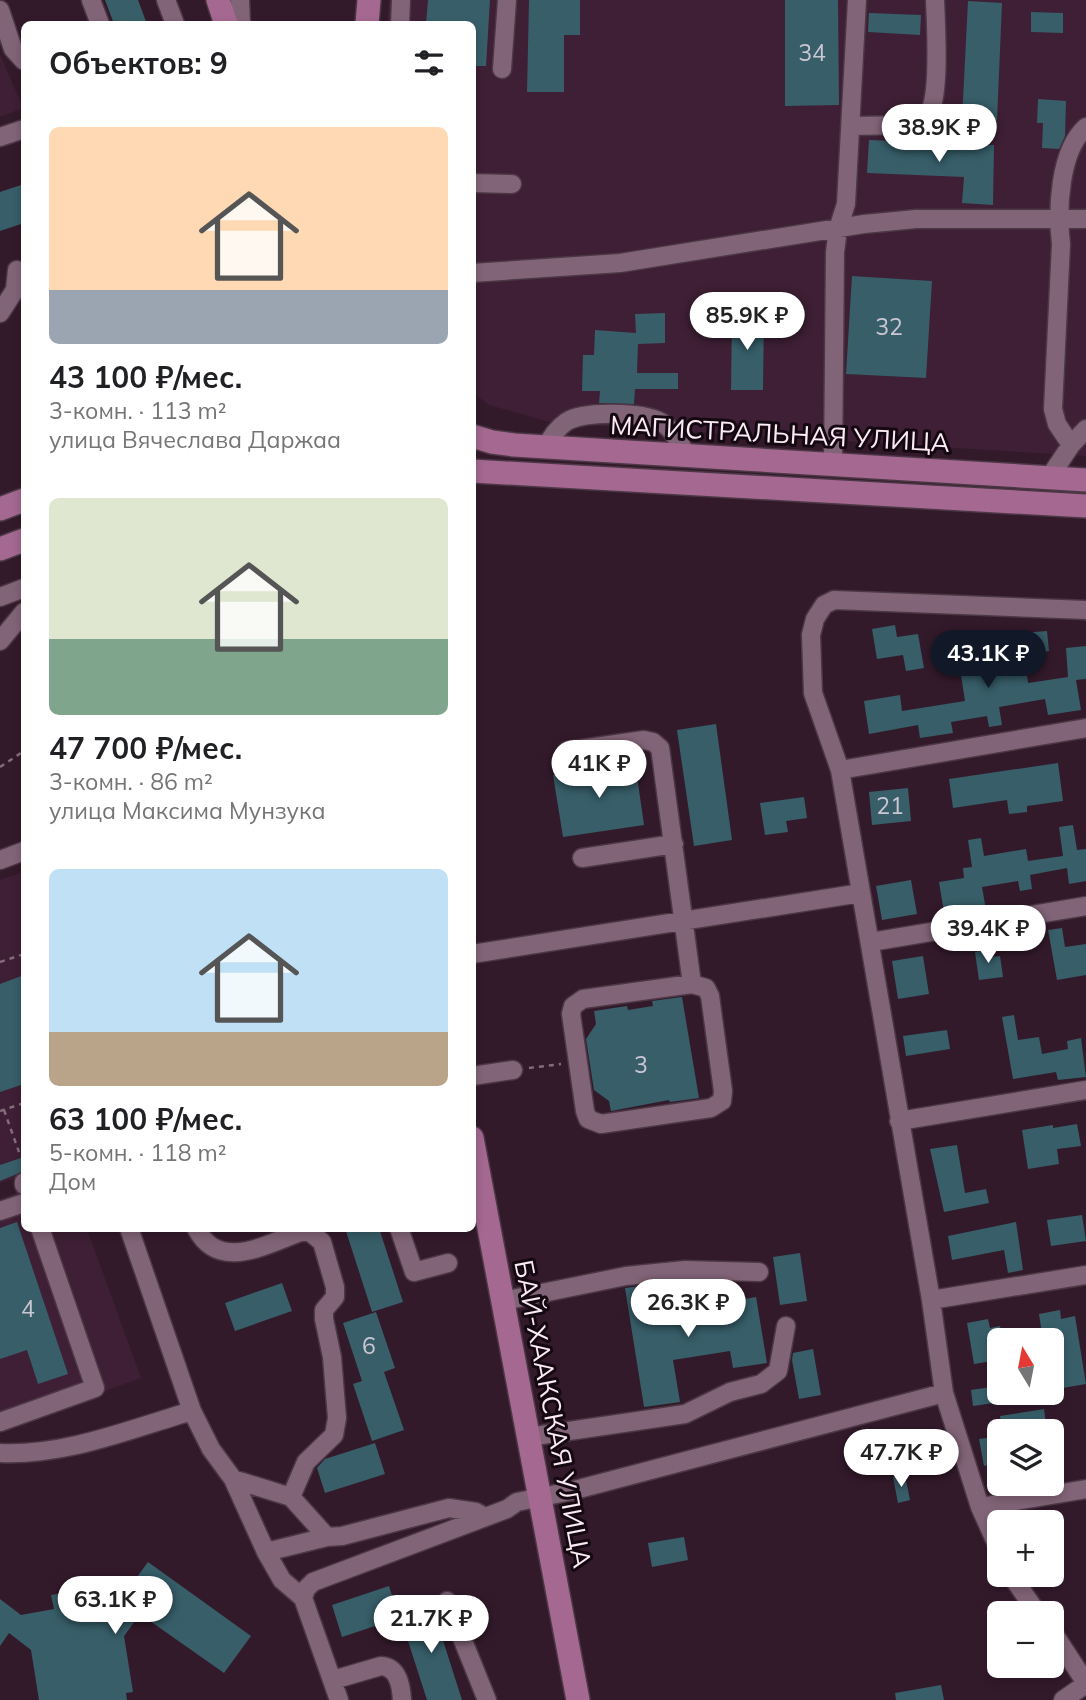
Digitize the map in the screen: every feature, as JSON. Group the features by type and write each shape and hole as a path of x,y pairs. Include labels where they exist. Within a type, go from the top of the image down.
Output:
{"main road":[{"path":"218,0 225,21"},
{"path":"368,21 369,0"},
{"name":"МАГИСТРАЛЬНАЯ УЛИЦА","path":"476,437 492,442 546,447 1086,480"},
{"name":"МАГИСТРАЛЬНАЯ УЛИЦА","path":"476,471 1086,506"},
{"path":"0,509 21,501"},
{"path":"0,549 21,541"},
{"name":"БАЙ-ХААКСКАЯ УЛИЦА","path":"476,1159 578,1700"}],"street":[{"path":"91,0 99,21"},
{"path":"166,0 174,21"},
{"path":"240,0 241,21"},
{"path":"400,21 401,0"},
{"path":"502,69 507,0"},
{"path":"833,465 835,252 838,229 846,204 857,0"},
{"path":"851,126 913,125 929,114 933,102 937,42 935,0"},
{"path":"0,10 13,49 21,58"},
{"path":"1071,445 1057,424 1053,409 1061,244 1058,220 1061,187 1068,160 1079,134 1086,127"},
{"path":"0,137 21,130"},
{"path":"476,183 512,184"},
{"path":"476,273 620,263 916,219 1086,219"},
{"path":"0,313 15,290 14,271"},
{"path":"546,447 560,427 581,414 642,415 662,423 677,438 687,456"},
{"path":"1049,478 1071,445 1086,429"},
{"path":"0,597 21,590"},
{"path":"987,1522 944,1393 931,1300 840,770 813,692 811,635 824,606 834,600 1086,610"},
{"path":"0,641 21,616"},
{"path":"840,770 1086,728"},
{"path":"567,751 644,740 657,744 661,753 692,984"},
{"path":"582,858 674,845"},
{"path":"0,860 21,852"},
{"path":"476,953 862,893"},
{"path":"871,942 1086,906"},
{"path":"692,984 706,988 710,996 723,1091 722,1101 715,1107 601,1124 592,1122 585,1111 571,1014 573,1006 579,1001 692,984"},
{"path":"476,1075 513,1070"},
{"path":"899,1121 1086,1090"},
{"path":"0,1211 21,1204"},
{"path":"0,1422 95,1388 41,1232"},
{"path":"130,1232 192,1411 211,1449 233,1479 266,1552 282,1580 303,1598 339,1700"},
{"path":"198,1232 205,1243 218,1251 237,1254 301,1232 310,1233 322,1242 335,1287 335,1297 324,1310 324,1319 332,1357 336,1426 329,1441 306,1462 291,1497"},
{"path":"400,1232 414,1272 448,1263"},
{"path":"503,1301 626,1276 685,1270 759,1272"},
{"path":"931,1300 1086,1275"},
{"path":"528,1437 685,1414 730,1392 761,1384 778,1371 786,1326"},
{"path":"303,1598 313,1582 517,1503 944,1393"},
{"path":"0,1453 26,1454 57,1450 192,1411"},
{"path":"233,1479 291,1497 327,1537"},
{"path":"980,1507 1086,1489"},
{"path":"266,1552 449,1508 476,1512 485,1517"},
{"path":"447,1601 487,1700"},
{"path":"1063,1700 1086,1684 1064,1650"},
{"path":"333,1680 381,1666 387,1667 394,1670 402,1700"}],"path":[{"path":"0,766 21,753"},
{"path":"0,962 21,955"},
{"path":"513,1070 578,1061"},
{"path":"19,1152 2,1110 21,1104"}],"shaded area":[{"path":"389,0 1086,0 1086,456 553,423 489,405 476,395 476,21 387,21"},
{"path":"0,54 21,109 0,117"},
{"path":"21,873 21,1176 0,1183 0,880"},
{"path":"21,1191 21,1232 88,1232 141,1378 0,1429 0,1199"}],"building":[{"path":"105,0 138,0 146,21 113,21"},
{"path":"428,0 490,0 486,66 476,66 476,21 426,21"},
{"path":"529,0 580,0 580,35 564,35 564,92 527,92"},
{"path":"785,0 838,0 839,105 785,106"},
{"path":"968,1 1002,3 997,121 962,119"},
{"path":"1031,12 1063,13 1063,33 1031,32"},
{"path":"869,13 921,15 920,35 868,32"},
{"path":"1038,99 1066,101 1065,136 1059,149 1042,148 1043,123 1037,123"},
{"path":"869,140 994,145 993,205 962,203 964,177 867,173"},
{"path":"21,185 21,224 0,231 0,192"},
{"path":"852,276 932,281 926,378 846,374"},
{"path":"665,313 665,343 638,344 637,373 678,373 678,389 635,389 634,404 599,403 600,391 582,391 583,355 594,355 595,330 636,333 635,314"},
{"path":"732,313 764,314 763,390 731,390"},
{"path":"895,625 897,637 918,634 924,668 906,671 903,655 877,659 872,629"},
{"path":"1047,631 1049,651 1024,654 1028,683 1068,677 1066,648 1086,646 1086,679 1076,680 1081,710 1048,715 1045,699 999,707 1002,725 989,727 987,716 951,722 953,733 920,738 918,725 869,734 864,701 900,695 902,711 965,701 959,662 965,661 963,652 1024,640 1023,633"},
{"path":"716,724 732,840 694,846 677,730"},
{"path":"635,762 644,825 563,837 553,775"},
{"path":"1058,763 1063,801 1027,806 1027,812 1009,814 1007,800 953,808 949,779"},
{"path":"908,788 911,821 872,825 869,792"},
{"path":"804,797 807,818 786,821 788,832 765,835 760,803"},
{"path":"1073,825 1077,850 1086,849 1086,881 1069,884 1067,868 1030,875 1032,889 1020,891 1018,881 982,887 986,910 945,918 939,882 964,878 963,868 972,867 968,840 981,838 984,856 1026,849 1028,861 1063,856 1059,827"},
{"path":"911,880 917,914 882,920 876,886"},
{"path":"1062,928 1065,947 1086,944 1086,975 1057,980 1048,930"},
{"path":"991,949 992,957 1000,956 1003,977 979,980 975,952"},
{"path":"923,956 929,994 898,999 892,961"},
{"path":"21,976 21,1085 0,1092 0,984"},
{"path":"682,997 699,1098 669,1100 611,1111 609,1101 594,1090 586,1039 596,1024 594,1011 627,1006 628,1010 653,1006 652,1001"},
{"path":"1014,1015 1018,1040 1039,1037 1042,1054 1068,1049 1067,1041 1081,1038 1086,1077 1058,1080 1056,1072 1013,1079 1002,1017"},
{"path":"947,1030 950,1049 906,1056 903,1036"},
{"path":"1077,1124 1081,1146 1057,1149 1059,1164 1028,1169 1022,1130"},
{"path":"957,1145 965,1193 986,1189 989,1203 944,1212 930,1149"},
{"path":"21,1158 21,1172 0,1181 0,1165"},
{"path":"1082,1215 1086,1241 1051,1246 1047,1220"},
{"path":"17,1222 68,1374 38,1384 27,1350 0,1359 0,1228"},
{"path":"1016,1222 1023,1270 1008,1273 1004,1250 952,1260 948,1236"},
{"path":"346,1232 380,1232 403,1302 372,1312"},
{"path":"800,1253 807,1301 780,1305 773,1257"},
{"path":"282,1283 292,1311 235,1331 225,1303"},
{"path":"660,1284 665,1316 756,1297 767,1363 733,1368 730,1351 673,1360 680,1402 644,1407 625,1288"},
{"path":"1060,1310 1061,1319 1075,1316 1086,1384 1064,1388 1064,1328 1041,1328 1039,1314"},
{"path":"376,1312 395,1368 384,1372 404,1430 372,1441 353,1384 362,1381 343,1323"},
{"path":"988,1319 990,1328 987,1328 987,1362 974,1364 967,1323"},
{"path":"813,1349 821,1395 799,1399 793,1353"},
{"path":"987,1388 987,1404 973,1406 971,1390"},
{"path":"1044,1409 1045,1419 1001,1419 1000,1416"},
{"path":"987,1438 987,1465 984,1466 979,1439"},
{"path":"375,1443 385,1474 325,1493 317,1468 325,1459"},
{"path":"905,1475 910,1500 898,1503 893,1477"},
{"path":"684,1537 688,1560 652,1567 648,1543"},
{"path":"148,1562 251,1636 224,1673 140,1614 124,1636 133,1692 126,1693 127,1700 39,1700 31,1650 9,1633 0,1646 0,1599 21,1615 54,1609 51,1595 88,1589 90,1604 121,1599"},
{"path":"389,1586 399,1618 342,1637 332,1605"},
{"path":"432,1606 462,1700 427,1700 400,1616"},
{"path":"941,1685 944,1700 896,1700 895,1693"}]}
